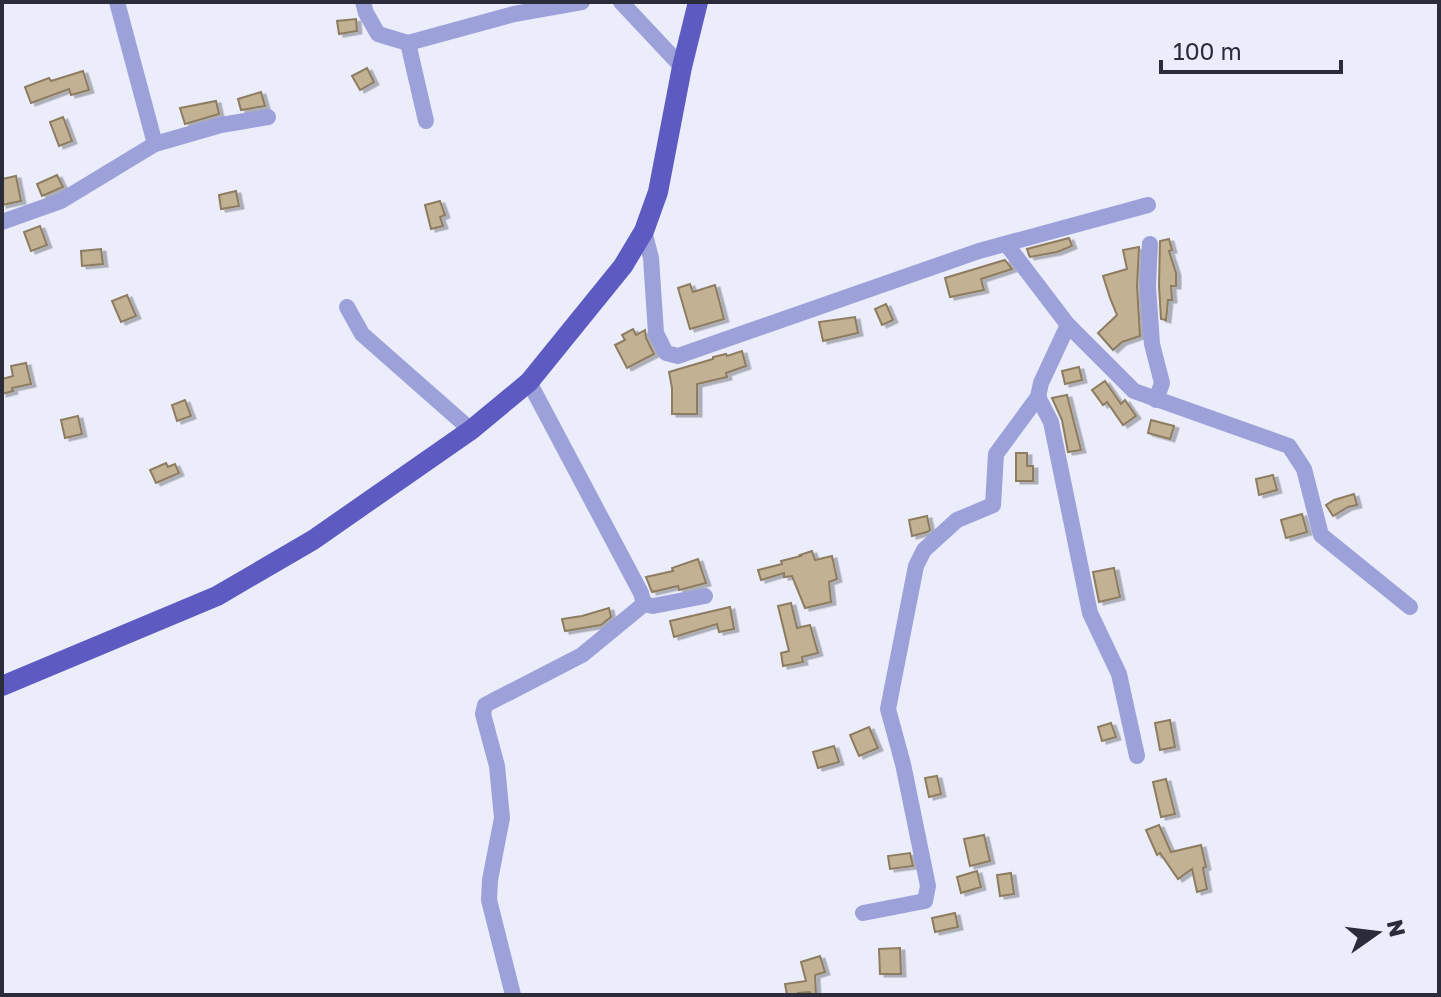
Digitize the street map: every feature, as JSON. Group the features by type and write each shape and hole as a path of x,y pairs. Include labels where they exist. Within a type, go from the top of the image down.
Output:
{"main road":[{"path":"2,686 217,596 313,540 471,430 529,382 623,266 644,231 658,192 698,2"}],"street":[{"path":"117,2 155,144"},
{"path":"363,2 378,34 408,43 514,14 582,2"},
{"path":"621,2 682,67"},
{"path":"408,43 426,121"},
{"path":"2,222 61,201 155,144 221,125 268,117"},
{"path":"644,231 651,258 656,333 666,353 678,356 979,251 1148,205"},
{"path":"1150,244 1148,286 1152,344 1162,383 1156,400"},
{"path":"1007,245 1068,325 1134,391 1289,446 1304,469 1321,535 1410,607"},
{"path":"347,307 362,334 471,430"},
{"path":"863,913 925,901 928,886 903,764 888,709 916,566 924,550 957,520 993,505 996,454 1038,397 1041,383 1068,325"},
{"path":"529,382 644,604"},
{"path":"1038,397 1051,422 1090,613 1119,674 1137,756"},
{"path":"644,604 653,606 705,596"},
{"path":"513,995 489,900 502,818 497,766 483,714 485,705 582,655 644,604"}],"building":[{"path":"356,19 357,31 339,34 337,21"},
{"path":"367,68 374,82 360,90 352,76"},
{"path":"83,71 89,90 71,95 69,89 31,103 25,87"},
{"path":"261,92 265,106 241,110 238,99"},
{"path":"216,101 219,114 185,124 180,108"},
{"path":"63,117 72,141 59,146 50,122"},
{"path":"57,175 63,187 42,196 37,184"},
{"path":"16,176 21,201 2,205 2,179"},
{"path":"236,191 239,206 221,209 219,195"},
{"path":"440,201 445,215 440,217 443,226 431,229 425,205"},
{"path":"40,226 47,245 31,251 24,232"},
{"path":"1069,238 1072,246 1057,252 1029,255 1027,249"},
{"path":"1169,239 1176,286 1171,286 1172,300 1168,300 1166,320 1161,319 1160,241"},
{"path":"1139,247 1137,286 1140,336 1122,342 1113,350 1098,333 1117,315 1103,276 1127,269 1123,250"},
{"path":"101,249 103,264 82,266 81,251"},
{"path":"1005,260 1012,269 981,279 984,290 950,297 945,278"},
{"path":"690,284 693,292 715,285 724,319 690,329 678,288"},
{"path":"127,295 136,316 121,322 112,301"},
{"path":"886,304 893,320 882,325 875,309"},
{"path":"855,317 858,333 823,341 819,322"},
{"path":"633,329 636,335 645,330 654,354 627,368 615,345 625,340 622,335"},
{"path":"742,351 746,366 726,373 727,377 697,384 697,414 672,414 669,372"},
{"path":"26,363 31,384 12,388 13,391 2,394 2,379 13,376 11,366"},
{"path":"1079,367 1082,380 1065,384 1062,371"},
{"path":"1105,381 1121,404 1125,400 1136,416 1123,425 1107,402 1103,405 1092,390"},
{"path":"1067,395 1081,450 1068,452 1062,420 1052,398"},
{"path":"185,400 191,416 177,421 172,405"},
{"path":"78,416 82,434 65,438 61,420"},
{"path":"1151,420 1174,426 1170,439 1148,433"},
{"path":"1016,453 1027,453 1027,466 1033,466 1033,481 1016,481"},
{"path":"166,463 168,467 175,464 179,473 156,483 150,470"},
{"path":"1273,475 1277,490 1259,495 1256,479"},
{"path":"1354,494 1357,505 1333,516 1326,505"},
{"path":"1302,514 1307,532 1286,538 1281,520"},
{"path":"927,516 930,530 912,536 909,520"},
{"path":"812,551 815,560 832,556 837,579 829,582 831,602 805,608 792,576 784,577 784,573 761,580 758,570"},
{"path":"698,559 706,583 679,590 678,586 652,592 646,577 673,571 672,568"},
{"path":"1114,568 1120,597 1099,602 1093,572"},
{"path":"791,603 797,628 810,625 818,653 802,657 803,662 783,666 781,653 789,651 778,606"},
{"path":"730,607 734,629 719,632 717,624 674,637 670,621"},
{"path":"609,608 611,617 601,625 565,631 562,619"},
{"path":"1170,720 1175,747 1160,750 1155,723"},
{"path":"1111,723 1116,737 1102,741 1098,727"},
{"path":"869,727 878,748 859,756 850,735"},
{"path":"834,746 839,762 818,768 813,752"},
{"path":"937,776 941,794 929,797 925,778"},
{"path":"1166,779 1175,814 1161,817 1153,782"},
{"path":"1159,825 1171,852 1201,845 1207,889 1197,892 1192,869 1178,879 1160,853 1157,855 1146,830"},
{"path":"984,835 990,861 970,866 964,839"},
{"path":"910,853 913,866 890,869 888,856"},
{"path":"977,871 981,887 961,893 957,877"},
{"path":"1011,873 1014,894 1000,896 997,875"},
{"path":"955,913 958,927 935,932 932,918"},
{"path":"900,948 901,974 880,974 879,949"},
{"path":"820,956 825,972 815,975 816,995 810,992 787,995 785,984 806,981 801,962"}]}
